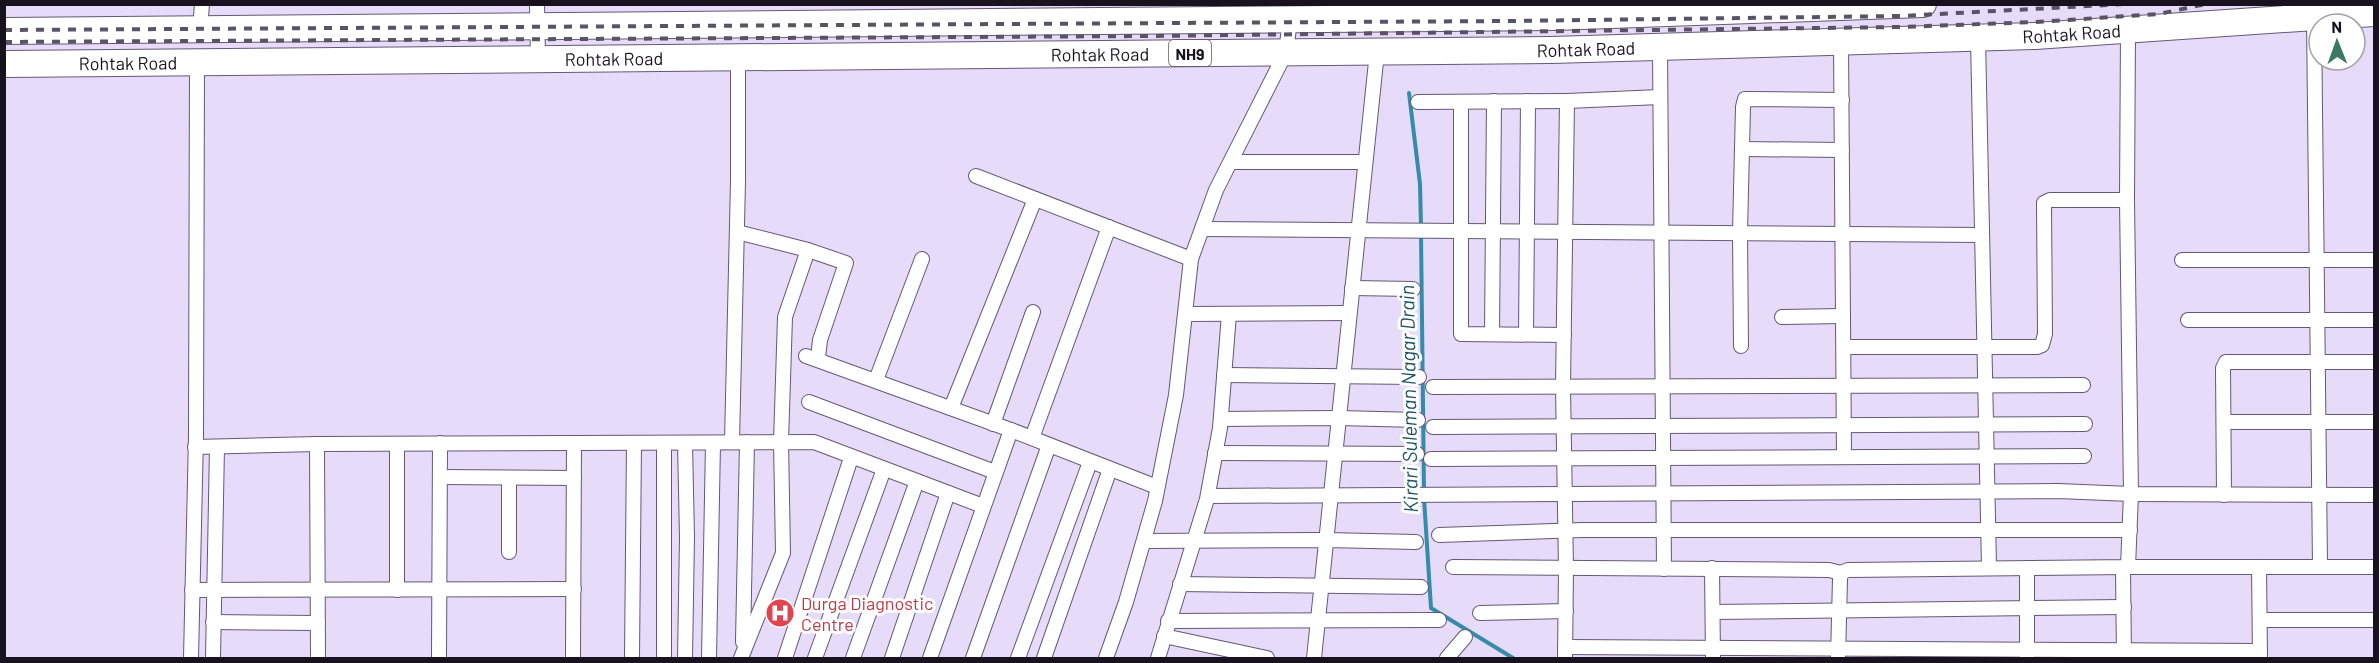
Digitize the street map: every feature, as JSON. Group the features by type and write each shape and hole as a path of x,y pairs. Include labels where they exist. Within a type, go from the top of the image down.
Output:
{"highway":[{"name":"Rohtak Road","path":"4,31 201,17 1193,13 1290,20 1520,11 1923,4"},
{"path":"1721,45 1736,9"},
{"name":"Rohtak Road","path":"4,64 1377,52 1660,47 1978,38 2307,17"}],"street":[{"path":"538,15 538,60"},
{"path":"1106,658 1126,602 1158,487 1176,395 1191,259 1216,190 1286,52 1290,20"},
{"path":"2124,655 2124,607 2131,494 2127,200 2128,30"},
{"path":"1978,38 1989,567"},
{"path":"1841,42 1844,456"},
{"path":"1660,47 1664,569"},
{"path":"1314,658 1377,52"},
{"path":"732,442 738,58"},
{"path":"190,658 195,447 197,63"},
{"path":"2315,72 2320,567"},
{"path":"1418,102 1567,101 1660,97"},
{"path":"1742,346 1740,232 1745,99 1842,100"},
{"path":"1526,334 1528,101"},
{"path":"1567,101 1563,387 1566,458 1565,653 2260,655 2259,567"},
{"path":"1461,102 1461,334 1564,335"},
{"path":"1492,334 1494,102"},
{"path":"1742,149 1842,150"},
{"path":"1230,162 1365,162"},
{"path":"976,176 1191,259"},
{"path":"951,408 1035,199"},
{"path":"1844,347 2037,347 2042,345 2045,340 2043,208 2046,201 2127,200"},
{"path":"1032,438 1109,227"},
{"path":"1202,229 1982,235"},
{"path":"737,232 808,250 847,265 812,357 1158,487"},
{"path":"742,656 783,553 781,442 785,317 808,250"},
{"path":"876,380 922,259"},
{"path":"2182,260 2374,260"},
{"path":"1352,288 1413,289"},
{"path":"993,424 1033,312"},
{"path":"1185,314 1349,313"},
{"path":"1158,658 1208,496 1221,419 1229,314"},
{"path":"1782,317 1843,316"},
{"path":"2188,320 2374,320"},
{"path":"2224,495 2223,368 2226,362 2374,362"},
{"path":"1224,375 1419,377"},
{"path":"1433,387 2083,385"},
{"path":"809,402 995,472"},
{"path":"1221,419 1418,420"},
{"path":"2224,422 2374,422"},
{"path":"1433,427 2085,424"},
{"path":"930,658 1011,430"},
{"path":"709,658 713,442"},
{"path":"742,656 747,442"},
{"path":"195,447 440,443 814,442 851,458 984,506"},
{"path":"439,658 440,443"},
{"path":"573,658 574,443"},
{"path":"632,658 634,443"},
{"path":"664,443 664,658"},
{"path":"685,443 687,537 685,658"},
{"path":"317,444 318,658"},
{"path":"397,444 397,590"},
{"path":"974,658 1049,445"},
{"path":"213,658 217,447"},
{"path":"1215,453 1417,454"},
{"path":"1431,459 2084,456"},
{"path":"785,658 851,458"},
{"path":"1018,658 1090,462"},
{"path":"815,658 884,469"},
{"path":"1044,658 1110,469"},
{"path":"440,477 574,478"},
{"path":"509,478 509,552"},
{"path":"854,658 916,481"},
{"path":"1208,496 1987,491 2374,495"},
{"path":"891,658 948,493"},
{"path":"1438,534 1664,530 2130,530"},
{"path":"1144,541 1416,542"},
{"path":"1454,567 1713,568 1829,570 1841,573 1848,570 1989,567 2374,567"},
{"path":"1713,568 1713,653"},
{"path":"2027,568 2027,654"},
{"path":"1838,653 1841,573"},
{"path":"1180,584 1421,587"},
{"path":"192,590 573,589"},
{"path":"1713,612 2124,607"},
{"path":"1480,613 1566,611"},
{"path":"1168,621 1439,620"},
{"path":"2260,620 2374,620"},
{"path":"213,622 318,623"},
{"path":"1164,636 1267,658"},
{"path":"1447,658 1465,637"}],"waterway":[{"name":"Kirari Suleman Nagar Drain","path":"1409,93 1420,184 1421,227"},
{"name":"Kirari Suleman Nagar Drain","path":"1421,234 1424,491"},
{"name":"Kirari Suleman Nagar Drain","path":"1424,498 1431,608 1513,658"}],"railway":[{"path":"4,30 1508,21 1901,16 2126,4"},
{"path":"4,42 1151,36 1901,27 2036,22 2159,14 2206,4"}],"place":[{"name":"Durga Diagnostic Centre","path":"780,613"}]}
